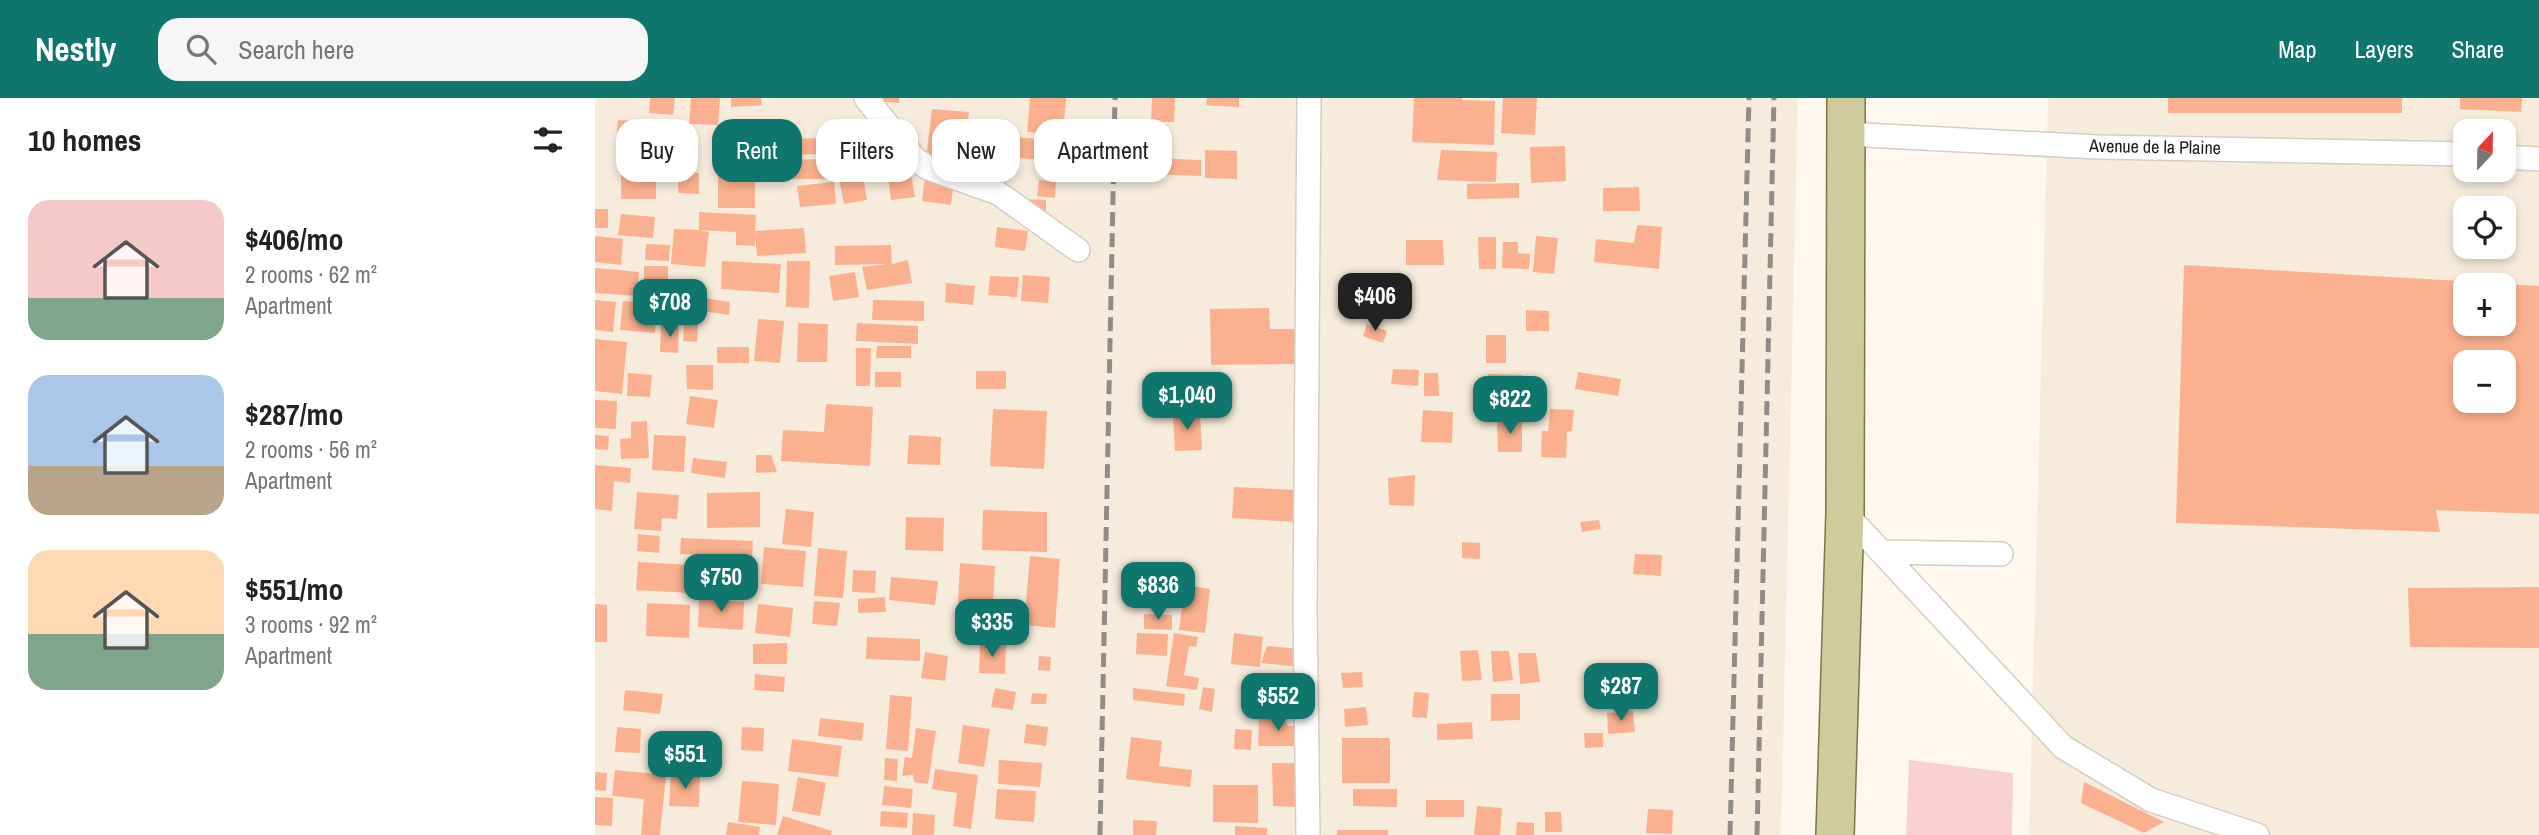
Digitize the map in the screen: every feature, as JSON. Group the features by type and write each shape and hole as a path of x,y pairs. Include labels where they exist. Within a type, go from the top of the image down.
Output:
{"main road":[{"path":"1835,835 1845,513 1846,116"}],"street":[{"path":"866,98 915,159 928,168 998,193 1078,250"},
{"path":"1308,98 1305,611 1308,835"},
{"name":"Avenue de la Plaine","path":"1846,116 2098,147 2453,154"},
{"path":"2517,158 2539,159"},
{"path":"1845,513 2063,747 2151,800 2257,835"},
{"path":"1881,552 2001,554"}],"shaded area":[{"path":"595,98 1798,98 1781,835 595,835"},
{"path":"2048,98 2539,98 2539,835 2029,835"},
{"path":"1909,760 2013,773 2012,835 1906,835"}],"building":[{"path":"650,98 675,98 673,115 649,113"},
{"path":"691,98 720,98 718,119 712,119 712,125 698,124 698,119 689,119"},
{"path":"731,98 761,98 762,105 731,107"},
{"path":"875,98 899,98 899,103 874,101"},
{"path":"1030,98 1066,98 1064,119 1034,119 1034,133 1027,132"},
{"path":"1152,98 1175,98 1174,122 1172,119 1151,119"},
{"path":"1207,98 1239,98 1239,107 1206,105"},
{"path":"1414,98 1495,101 1494,145 1412,142"},
{"path":"1503,98 1537,98 1535,135 1501,133"},
{"path":"2168,98 2402,98 2402,113 2168,113"},
{"path":"2460,98 2522,98 2521,112 2460,109"},
{"path":"932,109 969,112 968,119 932,119 932,160 926,159"},
{"path":"816,138 816,154 802,155 802,139"},
{"path":"1020,138 1034,139 1034,159 1020,158"},
{"path":"1565,146 1566,181 1531,183 1530,147"},
{"path":"1205,150 1237,151 1237,179 1205,178"},
{"path":"1441,150 1497,152 1496,182 1437,180"},
{"path":"816,159 816,179 802,179 802,160"},
{"path":"1172,159 1201,160 1201,176 1172,175"},
{"path":"699,173 699,194 678,193 678,182 698,182"},
{"path":"925,177 932,178 932,182 954,182 951,205 922,201"},
{"path":"621,182 656,182 656,199 621,199"},
{"path":"718,182 755,182 755,208 718,208"},
{"path":"834,182 836,204 800,207 797,186"},
{"path":"840,182 864,182 867,200 844,204"},
{"path":"889,182 912,182 915,197 891,200"},
{"path":"1039,182 1056,182 1055,198 1037,196"},
{"path":"1519,183 1519,198 1467,199 1467,184"},
{"path":"1639,187 1640,211 1603,211 1603,188"},
{"path":"1024,199 1046,200 1046,216"},
{"path":"595,209 608,209 608,228 595,228"},
{"path":"699,212 756,215 755,231 804,228 806,253 757,256 755,235 755,246 736,245 736,232 699,230"},
{"path":"621,214 655,217 653,238 618,235"},
{"path":"1637,225 1662,227 1659,269 1594,262 1596,239 1634,243"},
{"path":"997,227 1028,231 1025,251 995,247"},
{"path":"674,229 709,232 705,267 671,264"},
{"path":"595,236 623,239 621,265 595,262"},
{"path":"1536,236 1558,238 1554,274 1533,272"},
{"path":"1478,237 1496,237 1496,269 1479,269"},
{"path":"1406,240 1443,240 1444,265 1406,265"},
{"path":"1503,242 1518,242 1518,253 1530,254 1529,269 1502,268"},
{"path":"646,244 670,245 669,261 645,260"},
{"path":"891,245 892,264 908,260 912,283 867,290 862,267 887,264 835,265 835,246"},
{"path":"722,261 781,264 779,293 721,289"},
{"path":"787,261 810,261 809,308 786,307"},
{"path":"2184,265 2453,281 2453,336 2516,336 2516,285 2539,286 2539,514 2436,510 2440,532 2176,523"},
{"path":"644,266 668,266 668,290 644,290"},
{"path":"595,268 639,272 637,296 595,293"},
{"path":"855,272 859,297 833,301 829,276"},
{"path":"1023,275 1050,277 1048,303 1021,301"},
{"path":"990,276 1019,277 1017,297 988,295"},
{"path":"946,283 975,286 973,305 945,302"},
{"path":"686,292 700,293 697,342 683,341"},
{"path":"661,298 683,299 682,322 660,321"},
{"path":"704,298 730,302 729,315 703,311"},
{"path":"595,300 616,302 613,332 595,330"},
{"path":"873,300 924,301 924,321 872,320"},
{"path":"623,301 657,304 655,333 620,330"},
{"path":"1269,308 1270,329 1298,329 1299,364 1211,365 1210,309"},
{"path":"1526,310 1549,311 1549,331 1526,331"},
{"path":"758,319 784,321 780,363 754,361"},
{"path":"798,323 828,324 827,362 797,362"},
{"path":"857,323 918,326 918,344 856,341"},
{"path":"1367,324 1387,331 1383,343 1363,336"},
{"path":"661,325 679,326 678,353 660,352"},
{"path":"1486,335 1506,335 1506,363 1486,363"},
{"path":"595,339 627,342 622,394 595,391"},
{"path":"877,346 911,346 911,358 876,358"},
{"path":"717,347 749,347 749,363 717,363"},
{"path":"856,348 871,348 870,386 856,386"},
{"path":"686,365 713,365 713,390 687,389"},
{"path":"1393,369 1419,370 1418,386 1391,384"},
{"path":"976,371 1006,371 1006,389 976,389"},
{"path":"875,372 901,372 901,387 875,387"},
{"path":"1578,372 1621,379 1618,396 1575,389"},
{"path":"628,373 652,375 650,397 627,396"},
{"path":"1424,373 1438,373 1439,396 1424,396"},
{"path":"1488,374 1523,375 1521,403 1487,401"},
{"path":"690,396 718,400 714,428 686,424"},
{"path":"595,400 617,401 616,429 595,428"},
{"path":"826,404 873,407 870,466 781,461 783,430 824,432"},
{"path":"993,409 1047,411 1044,469 990,466"},
{"path":"1550,409 1574,410 1572,431 1567,432 1566,458 1541,457 1542,431 1548,431"},
{"path":"1423,410 1453,412 1452,443 1421,442"},
{"path":"1200,414 1202,450 1175,451 1173,415"},
{"path":"1522,420 1522,452 1498,452 1497,421"},
{"path":"647,421 649,458 621,459 620,439 631,438 631,422"},
{"path":"595,435 609,436 608,450 595,449"},
{"path":"654,435 686,436 684,472 652,470"},
{"path":"909,435 941,437 940,465 907,464"},
{"path":"756,455 771,455 777,472 756,473"},
{"path":"693,458 727,462 725,478 691,473"},
{"path":"595,465 631,468 630,483 614,481 612,511 595,509"},
{"path":"1415,475 1414,506 1389,505 1388,478"},
{"path":"1234,487 1298,490 1296,522 1232,518"},
{"path":"637,492 679,495 677,519 662,518 661,531 634,529"},
{"path":"760,492 760,527 707,528 707,493"},
{"path":"786,509 814,512 811,547 782,544"},
{"path":"983,510 1047,512 1047,552 982,550"},
{"path":"906,517 944,518 943,551 905,550"},
{"path":"1599,520 1601,529 1582,532 1580,522"},
{"path":"638,534 660,536 659,553 637,551"},
{"path":"681,538 753,541 751,573 705,571 705,555 680,554"},
{"path":"1462,542 1480,543 1480,559 1462,558"},
{"path":"764,547 806,551 803,587 761,584"},
{"path":"818,548 847,551 843,598 814,596"},
{"path":"1635,554 1662,555 1661,576 1633,574"},
{"path":"1030,556 1060,559 1055,628 1024,625"},
{"path":"638,562 693,565 691,593 636,590"},
{"path":"960,563 995,566 992,623 957,621"},
{"path":"853,570 876,571 875,593 852,592"},
{"path":"891,577 938,581 935,605 889,600"},
{"path":"1185,585 1210,589 1205,633 1179,630"},
{"path":"2539,587 2539,648 2410,647 2408,588"},
{"path":"885,597 886,612 858,613 858,599"},
{"path":"699,599 744,602 743,630 698,627"},
{"path":"814,601 840,603 837,626 812,624"},
{"path":"647,603 690,605 689,638 646,636"},
{"path":"595,604 607,605 607,642 595,642"},
{"path":"758,604 793,608 790,637 755,633"},
{"path":"1144,614 1172,615 1172,630 1144,629"},
{"path":"1137,633 1168,634 1167,656 1136,654"},
{"path":"1174,633 1198,637 1196,647 1189,646 1184,675 1199,678 1197,690 1166,686"},
{"path":"1234,633 1263,637 1260,667 1231,664"},
{"path":"867,637 920,639 920,661 866,659"},
{"path":"787,643 787,664 753,664 753,644"},
{"path":"980,643 1006,645 1005,674 979,673"},
{"path":"1267,646 1300,649 1299,667 1261,663"},
{"path":"1478,650 1482,680 1462,681 1460,651"},
{"path":"1491,651 1509,651 1513,680 1493,682"},
{"path":"925,652 948,656 945,681 921,678"},
{"path":"1518,653 1536,653 1540,682 1520,684"},
{"path":"1039,656 1051,657 1050,671 1038,670"},
{"path":"1362,672 1363,687 1343,688 1341,673"},
{"path":"755,674 785,677 784,692 754,690"},
{"path":"1203,687 1215,689 1212,712 1199,709"},
{"path":"995,688 1016,692 1013,710 991,707"},
{"path":"1133,688 1185,694 1184,706 1133,700"},
{"path":"625,690 663,694 660,714 623,710"},
{"path":"1414,692 1429,693 1427,718 1412,717"},
{"path":"1032,693 1047,694 1046,704 1031,704"},
{"path":"1273,693 1299,693 1300,711 1274,712"},
{"path":"1491,694 1520,694 1520,720 1491,721"},
{"path":"890,695 912,697 908,751 886,749"},
{"path":"1366,707 1368,725 1345,727 1344,709"},
{"path":"1633,711 1635,732 1608,734 1607,713"},
{"path":"820,718 864,723 862,741 818,736"},
{"path":"1259,719 1285,719 1288,726 1300,726 1299,746 1258,746"},
{"path":"1472,722 1473,739 1437,740 1437,724"},
{"path":"1026,724 1048,727 1046,746 1024,743"},
{"path":"963,725 990,729 984,767 958,763"},
{"path":"617,727 641,729 640,753 615,752"},
{"path":"742,727 764,728 763,751 741,750"},
{"path":"916,728 936,731 928,784 914,782 913,775 902,776 905,757 912,758"},
{"path":"1235,729 1252,730 1251,750 1234,749"},
{"path":"1584,733 1603,733 1603,747 1585,748"},
{"path":"1131,737 1162,741 1159,766 1192,770 1190,787 1126,779"},
{"path":"1342,738 1390,738 1390,783 1342,783"},
{"path":"792,739 842,746 838,777 788,771"},
{"path":"671,741 695,743 693,766 668,763"},
{"path":"885,758 898,759 897,781 884,780"},
{"path":"999,760 1042,763 1040,787 998,784"},
{"path":"1272,763 1297,763 1298,807 1273,806"},
{"path":"935,769 978,775 971,829 953,826 957,793 932,789"},
{"path":"615,770 666,775 660,835 641,835 644,799 612,796"},
{"path":"595,772 607,773 606,791 595,790"},
{"path":"671,775 700,777 699,807 669,806"},
{"path":"798,777 826,783 820,816 792,811"},
{"path":"742,781 779,784 776,825 738,822"},
{"path":"2084,782 2164,822 2144,833 2081,803"},
{"path":"1213,785 1258,785 1258,823 1213,822"},
{"path":"884,786 913,789 911,808 882,805"},
{"path":"997,789 1036,791 1034,822 995,819"},
{"path":"1353,789 1397,789 1397,807 1353,806"},
{"path":"595,797 613,798 612,826 595,825"},
{"path":"1426,800 1464,800 1464,817 1426,817"},
{"path":"1477,806 1502,808 1500,835 1474,835"},
{"path":"1648,809 1673,810 1672,834 1646,833"},
{"path":"881,811 908,813 907,828 880,826"},
{"path":"1545,812 1561,812 1562,832 1545,832"},
{"path":"913,813 935,815 934,835 912,835"},
{"path":"783,816 832,831 831,835 777,835"},
{"path":"1133,820 1157,821 1156,835 1133,835"},
{"path":"728,822 760,827 759,835 726,835"},
{"path":"1517,822 1534,823 1534,835 1516,835"},
{"path":"1235,826 1267,828 1267,835 1235,835"},
{"path":"1337,830 1388,830 1388,835 1337,835"}],"railway":[{"path":"1100,835 1115,98"},
{"path":"1730,835 1749,98"},
{"path":"1757,835 1774,98"}]}
